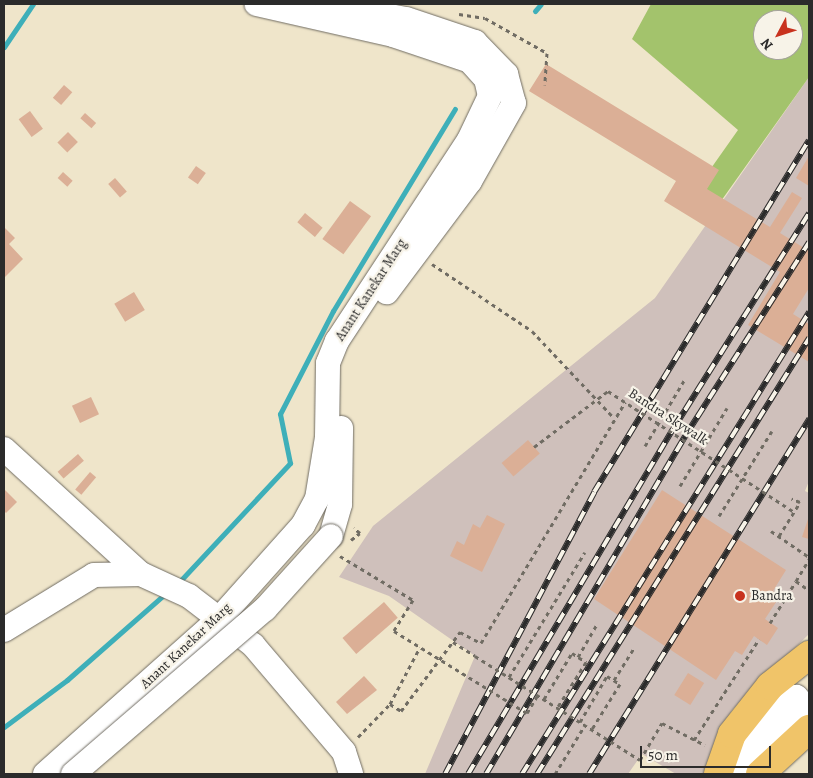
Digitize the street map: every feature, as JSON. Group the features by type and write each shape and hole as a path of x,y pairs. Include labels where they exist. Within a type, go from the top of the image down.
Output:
{"main road":[{"path":"724,768 732,734 770,686 807,661"},
{"path":"760,774 809,729"}],"street":[{"name":"Anant Kanekar Marg","path":"44,774 220,618 303,525 317,499 327,438 328,363 337,341 469,140 490,96 486,79 470,61 393,34 256,4"},
{"name":"Anant Kanekar Marg","path":"73,774 266,608 333,545 340,504 342,367 360,330 470,181 514,103 506,74 475,42 406,19 327,4"},
{"path":"4,449 141,574 189,596 253,645 347,763"},
{"path":"4,630 94,575 141,574"},
{"path":"724,768 754,733 796,697 803,704 802,712 755,758 745,774"}],"path":[{"path":"434,266 532,331 614,418"},
{"path":"645,446 686,379"},
{"name":"Bandra Skywalk","path":"534,447 608,391 794,512"},
{"path":"390,704 401,711 460,632 481,643 625,402"},
{"path":"680,486 727,408"},
{"path":"719,516 772,431"},
{"path":"779,536 800,502 792,499"},
{"path":"770,622 809,558 771,531"},
{"path":"333,545 413,600 394,631 527,713 538,695"},
{"path":"509,677 584,552"},
{"path":"796,581 809,590"},
{"path":"578,657 598,623"},
{"path":"694,740 759,640"},
{"path":"453,642 640,760 662,723 694,740 724,768"},
{"path":"347,763 390,704 420,647"},
{"path":"614,680 635,647"},
{"path":"544,699 572,653 586,662 558,708"},
{"path":"580,722 607,676 614,680 620,684 592,729"},
{"path":"555,774 586,725"}],"shaded area":[{"path":"809,77 809,481 805,491 809,493 809,634 732,710 715,743 709,774 676,774 642,754 628,774 425,774 475,656 389,596 339,577 373,526 655,298"}],"green space":[{"path":"651,4 809,4 809,77 704,225 683,208 738,130 632,39"}],"building":[{"path":"546,64 719,170 707,189 770,227 792,192 802,198 780,233 809,251 809,288 793,314 809,324 809,362 748,325 780,272 664,201 676,181 529,91"},
{"path":"64,85 72,92 61,105 53,98"},
{"path":"30,111 43,129 32,137 19,119"},
{"path":"85,113 96,123 91,128 80,118"},
{"path":"68,132 78,142 67,153 57,143"},
{"path":"809,156 809,186 796,178"},
{"path":"196,166 206,173 198,184 188,177"},
{"path":"63,172 73,181 67,187 58,178"},
{"path":"115,178 127,192 120,197 108,184"},
{"path":"350,201 371,216 343,254 322,239"},
{"path":"305,213 323,228 315,237 297,222"},
{"path":"4,227 15,238 9,244 23,259 4,278"},
{"path":"134,292 145,310 125,322 114,304"},
{"path":"91,397 99,414 80,423 72,406"},
{"path":"528,440 540,454 513,477 502,463"},
{"path":"78,454 84,461 64,479 58,472"},
{"path":"90,472 96,477 81,495 75,490"},
{"path":"4,489 17,502 6,513 4,511"},
{"path":"662,490 786,570 773,591 780,596 765,619 778,628 767,645 754,636 742,655 735,651 716,680 594,599"},
{"path":"487,515 505,524 482,572 450,556 457,541 464,545 473,524 480,528"},
{"path":"809,516 809,539 802,537"},
{"path":"384,602 398,618 356,654 342,638"},
{"path":"688,673 704,683 690,705 674,695"},
{"path":"364,676 377,690 347,714 336,702"}],"waterway":[{"path":"4,47 33,4"},
{"path":"535,11 541,4"},
{"path":"181,580 290,463 280,414 333,311 455,109"},
{"path":"4,727 67,680 165,594"}],"railway":[{"path":"445,774 594,492 809,140"},
{"path":"468,774 673,429 809,213"},
{"path":"486,774 685,436 809,242"},
{"path":"522,774 809,312"},
{"path":"537,774 809,338"},
{"path":"589,774 809,419"}],"place":[{"name":"Bandra","path":"740,596"}]}
